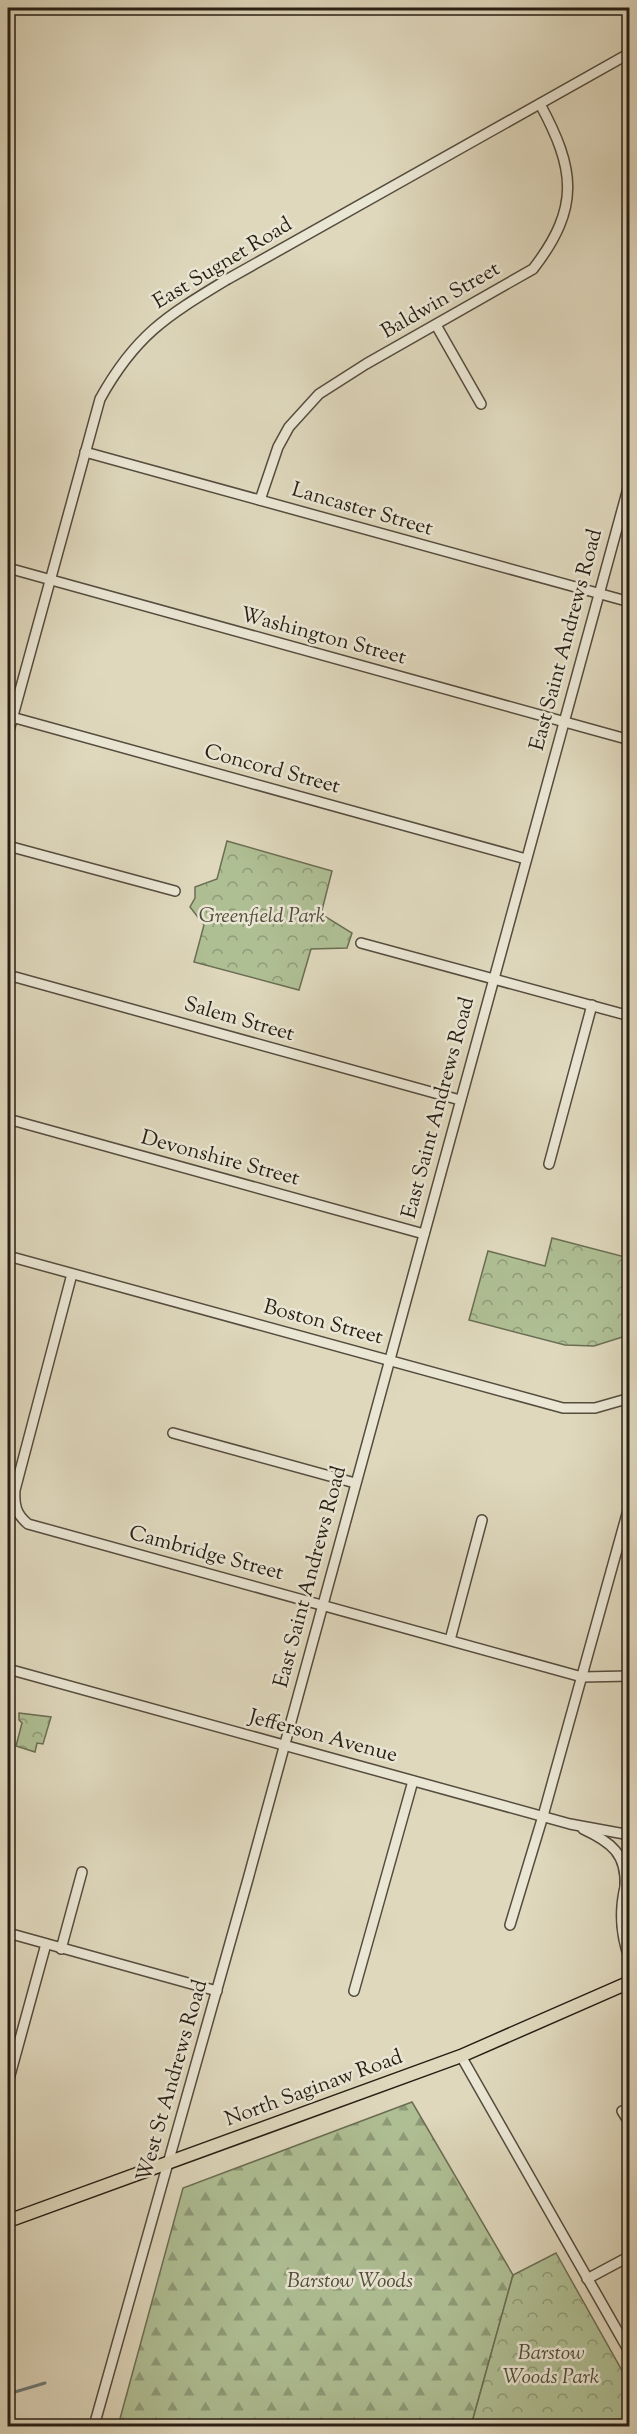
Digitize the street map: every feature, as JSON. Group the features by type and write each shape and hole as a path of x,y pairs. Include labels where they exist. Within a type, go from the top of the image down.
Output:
{"main road":[{"name":"North Saginaw Road","path":"8,2221 461,2056 630,1982"}],"street":[{"name":"East Sugnet Road","path":"8,734 10,716 100,399 131,351 156,325 228,279 630,53"},
{"name":"Baldwin Street","path":"260,500 278,447 303,409 338,381 533,269 550,246 561,223 568,179 557,135 540,104"},
{"path":"436,325 481,404"},
{"name":"Lancaster Street","path":"85,452 630,602"},
{"name":"East Saint Andrews Road","path":"284,1745 630,481"},
{"name":"Washington Street","path":"8,568 630,740"},
{"name":"Concord Street","path":"10,716 526,859"},
{"path":"8,846 175,891"},
{"path":"362,943 630,1016"},
{"name":"Salem Street","path":"8,975 460,1100"},
{"path":"549,1164 591,1005"},
{"name":"Devonshire Street","path":"8,1119 423,1234"},
{"name":"Boston Street","path":"8,1256 563,1408 595,1408 630,1398"},
{"name":"Cambridge Street","path":"72,1274 15,1490 14,1504 19,1516 37,1526 582,1677 630,1676"},
{"path":"173,1432 355,1483"},
{"path":"510,1925 543,1816 630,1503"},
{"path":"450,1640 482,1520"},
{"name":"Jefferson Avenue","path":"8,1669 570,1824 625,1834"},
{"name":"West St Andrews Road","path":"94,2427 284,1745"},
{"path":"354,1990 413,1781"},
{"path":"570,1824 601,1838 619,1852 625,1866 622,1930 630,1959"},
{"path":"61,1948 82,1872"},
{"path":"625,1887 630,1872"},
{"path":"8,1933 217,1990"},
{"path":"9,2079 46,1944"},
{"path":"461,2056 630,2353"},
{"path":"622,2111 630,2124"},
{"path":"587,2279 630,2256"}],"green space":[{"name":"Greenfield Park","path":"227,841 332,871 321,914 352,933 347,948 311,949 299,990 194,962 204,925 190,907 195,898 195,887 217,879"},
{"path":"552,1238 629,1258 629,1335 594,1346 565,1345 469,1320 488,1251 545,1266"},
{"path":"19,1713 51,1717 43,1744 37,1743 35,1752 16,1746 22,1723 19,1720"},
{"name":"Barstow Woods","path":"412,2102 513,2275 471,2426 118,2426 183,2188"},
{"name":"Barstow Woods Park","path":"556,2253 629,2383 629,2426 471,2426 513,2275"}],"waterway":[{"path":"8,2394 45,2383"}]}
